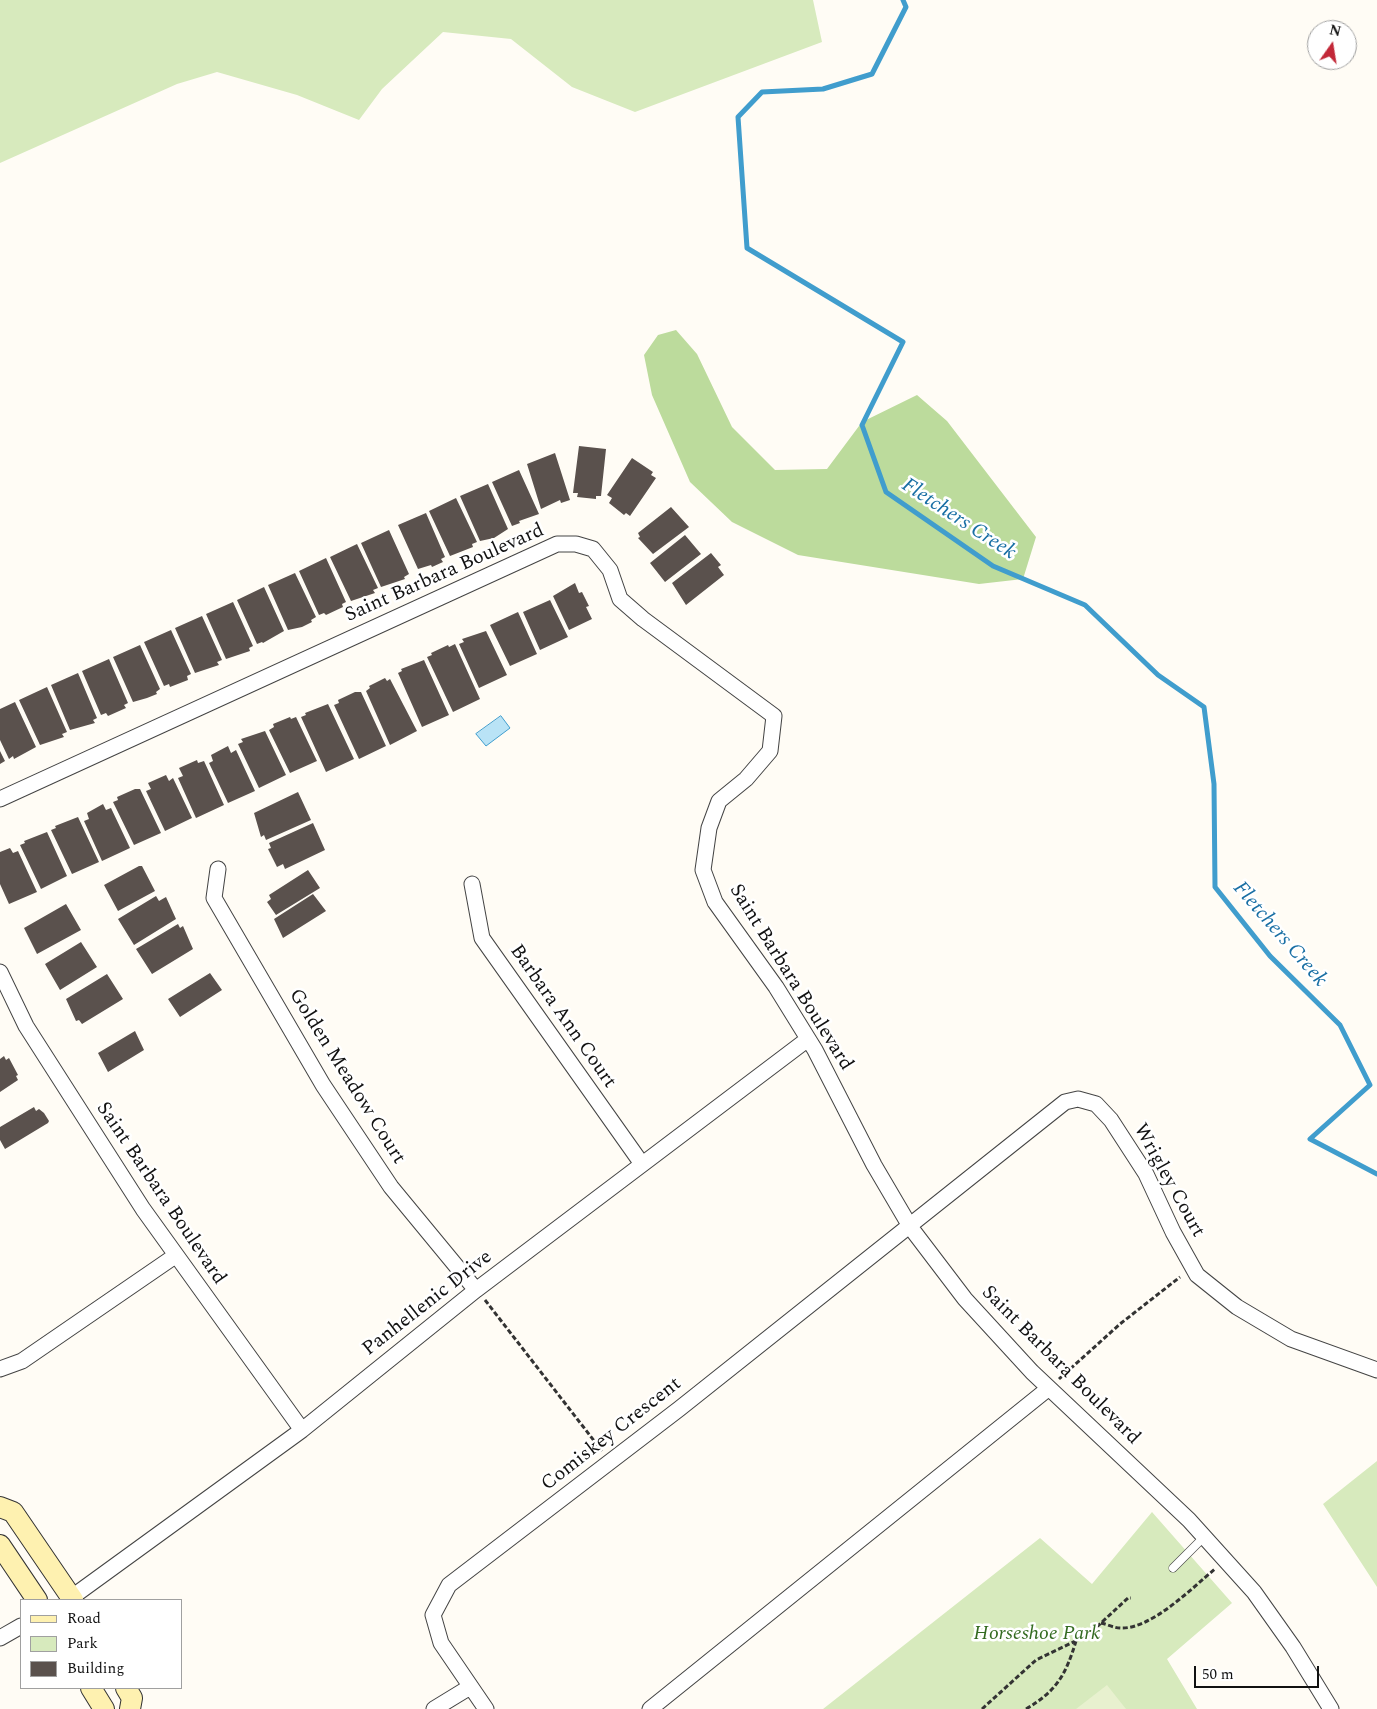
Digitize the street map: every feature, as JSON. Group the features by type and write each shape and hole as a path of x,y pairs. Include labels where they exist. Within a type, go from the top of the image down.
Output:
{"street":[{"name":"Saint Barbara Boulevard","path":"0,799 557,544 576,544 593,549 610,570 620,599 642,618 774,716 770,751 746,779 719,801 709,828 703,870 715,902 776,987 808,1039 874,1165 910,1225 965,1299 1032,1372 1204,1537 1254,1592 1275,1620 1331,1709"},
{"name":"Golden Meadow Court","path":"218,869 214,898 323,1085 392,1186 476,1290"},
{"name":"Barbara Ann Court","path":"472,884 482,938 642,1164"},
{"name":"Saint Barbara Boulevard","path":"0,972 26,1026 175,1256 302,1430"},
{"name":"Panhellenic Drive","path":"72,1599 302,1430 476,1290 808,1039"},
{"name":"Wrigley Court","path":"910,1225 1065,1102 1078,1099 1096,1104 1111,1120 1146,1174 1173,1232 1197,1276 1237,1307 1291,1339 1377,1370"},
{"name":"Comiskey Crescent","path":"486,1709 441,1643 433,1615 449,1584 610,1462 910,1225"},
{"path":"0,1369 22,1361 175,1256"},
{"path":"650,1709 1050,1388"},
{"path":"0,1507 13,1512 70,1599"},
{"path":"0,1545 36,1599"},
{"path":"0,1638 20,1627"},
{"path":"434,1709 470,1686"},
{"path":"92,1689 104,1709"},
{"path":"127,1689 132,1698 130,1709"}],"lane":[{"path":"1173,1568 1204,1537"}],"path":[{"path":"1050,1388 1120,1324 1193,1268"},
{"path":"476,1290 503,1322 610,1462"},
{"path":"1102,1623 1120,1628 1138,1625 1167,1609 1225,1560"},
{"path":"982,1709 1036,1660 1088,1635 1128,1598 1131,1598"},
{"path":"1026,1709 1045,1698 1068,1669 1077,1641"}],"green space":[{"path":"0,0 813,0 822,42 635,112 572,87 511,39 443,32 382,89 359,120 297,95 217,72 177,84 0,163"},
{"path":"676,330 697,354 732,427 775,470 827,469 862,422 917,395 947,421 1036,537 1023,579 979,584 798,555 732,522 690,482 652,395 644,355 658,335"},
{"path":"1377,1461 1377,1587 1323,1504"},
{"name":"Horseshoe Park","path":"1152,1512 1232,1603 1167,1659 1197,1709 823,1709 1040,1538 1092,1584"},
{"path":"1107,1685 1126,1709 1076,1709"}],"water":[{"path":"501,716 510,728 486,746 476,734"}],"building":[{"path":"579,446 606,449 601,496 596,496 596,499 577,497 578,493 573,493"},
{"path":"555,453 570,500 561,503 560,500 541,509 527,464"},
{"path":"632,458 653,472 651,475 656,478 630,516 626,513 624,515 609,503 612,498 607,495"},
{"path":"519,470 539,514 519,521 520,523 512,526 492,482"},
{"path":"488,484 508,529 494,538 480,541 460,496"},
{"path":"456,498 477,542 472,544 473,547 450,556 429,511"},
{"path":"671,507 689,527 653,554 638,538 640,537 638,533"},
{"path":"426,513 445,557 441,559 443,562 432,567 431,565 418,569 398,525"},
{"path":"389,530 409,574 404,577 405,579 381,587 361,543"},
{"path":"685,535 701,554 665,582 650,563"},
{"path":"357,544 378,588 373,590 375,593 351,601 330,557"},
{"path":"711,553 721,565 718,567 724,575 686,605 672,583"},
{"path":"326,558 346,602 342,604 343,607 326,615 324,613 319,615 299,571"},
{"path":"295,573 316,617 311,620 312,622 302,627 288,630 268,585"},
{"path":"575,583 579,593 582,592 589,606 586,607 592,619 569,630 553,596"},
{"path":"264,587 284,631 263,643 257,644 237,600"},
{"path":"550,600 568,637 540,650 523,612"},
{"path":"233,602 253,646 249,648 250,651 226,659 206,614"},
{"path":"518,612 537,654 510,666 490,625"},
{"path":"202,616 222,660 217,662 219,665 195,673 175,628"},
{"path":"171,630 191,674 187,676 188,680 170,687 169,684 164,686 144,642"},
{"path":"486,631 507,675 479,688 459,644 464,642 462,639"},
{"path":"455,644 480,699 453,712 427,657 448,645 449,647"},
{"path":"140,645 160,689 156,692 157,694 133,702 113,657"},
{"path":"109,659 128,703 124,705 126,708 108,716 106,713 101,715 82,671"},
{"path":"424,660 449,715 422,727 398,673 402,671 401,669"},
{"path":"78,673 97,718 93,720 95,723 70,730 51,685"},
{"path":"385,678 387,681 390,679 417,731 390,745 366,691 370,688 369,686"},
{"path":"47,687 67,732 62,734 64,737 40,745 19,700"},
{"path":"355,692 361,692 386,746 359,759 334,705 339,703 338,700"},
{"path":"15,702 36,747 14,759 13,756 9,759 0,740 0,709"},
{"path":"328,704 354,759 326,772 301,717 306,715 305,713"},
{"path":"290,717 291,719 296,717 317,761 290,773 269,730 274,727 273,724"},
{"path":"265,731 286,775 259,788 238,744 243,742 241,739"},
{"path":"228,746 231,753 236,750 255,791 228,803 209,763 213,761 211,755"},
{"path":"0,751 5,761 0,764"},
{"path":"197,760 198,763 204,761 224,805 196,818 178,778 183,776 179,768"},
{"path":"166,775 169,781 173,778 192,818 165,831 146,791 151,789 148,783"},
{"path":"135,789 140,789 161,833 134,845 113,802 118,800 117,797"},
{"path":"298,792 311,820 266,840 264,835 261,837 254,813"},
{"path":"103,804 106,810 111,808 130,848 102,861 84,821 89,819 87,813"},
{"path":"78,817 99,862 72,874 51,830 56,828 55,826"},
{"path":"313,823 325,850 285,869 283,864 277,867 268,849 271,848 269,843"},
{"path":"47,832 67,876 41,889 20,845 25,843 24,841"},
{"path":"10,848 13,853 18,851 37,892 9,904 0,884 0,852"},
{"path":"142,866 155,891 118,911 104,885"},
{"path":"308,870 320,888 276,915 267,902 271,899 269,895"},
{"path":"313,894 326,911 283,938 274,919"},
{"path":"156,896 159,901 166,897 176,919 134,945 118,919"},
{"path":"66,904 81,930 37,954 24,928"},
{"path":"178,924 180,928 183,926 193,949 152,974 136,949"},
{"path":"81,942 97,967 60,990 45,964"},
{"path":"210,973 222,990 180,1017 168,999"},
{"path":"107,974 123,999 82,1024 79,1020 76,1021 66,999"},
{"path":"135,1031 144,1050 108,1072 98,1053"},
{"path":"4,1056 6,1060 9,1058 18,1075 16,1076 18,1080 0,1092 0,1059"},
{"path":"34,1107 36,1111 39,1109 44,1113 49,1121 48,1123 5,1149 0,1140 0,1127"}],"waterway":[{"name":"Fletchers Creek","path":"903,0 906,7 872,74 823,89 762,92 738,117 747,248 903,342 862,425 886,492 993,566 1085,605 1158,675 1204,707 1214,784 1215,887 1270,956 1340,1025 1370,1085 1310,1139 1377,1174"}]}
